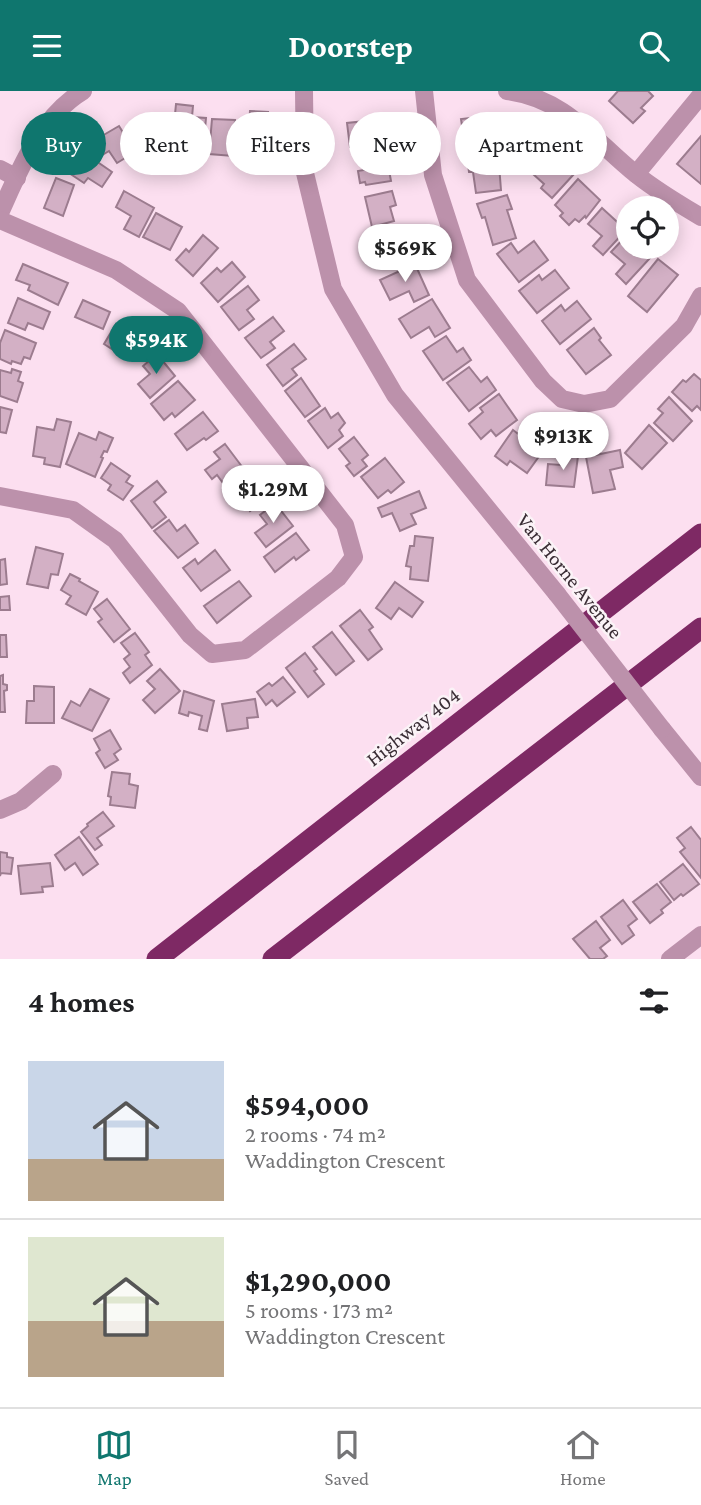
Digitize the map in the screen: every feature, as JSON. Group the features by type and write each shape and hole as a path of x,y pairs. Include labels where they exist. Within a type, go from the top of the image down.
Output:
{"highway":[{"name":"Highway 404","path":"157,959 701,534"},
{"path":"273,959 701,628"}],"street":[{"path":"0,213 46,124 70,99 83,91"},
{"name":"Van Horne Avenue","path":"304,91 304,173 333,289 395,395 701,777"},
{"path":"424,91 433,176 467,280 543,381 562,399 584,404 610,399 684,326 701,296"},
{"path":"507,91 531,94 572,116 636,174 672,201 701,217"},
{"path":"636,174 701,95"},
{"path":"0,169 17,178"},
{"path":"0,220 116,270 178,311 345,524 354,557 338,578 245,650 212,654 190,635 115,540 73,510 0,496"},
{"path":"0,810 21,801 53,774"},
{"path":"670,959 701,935"}],"building":[{"path":"618,91 648,91 653,96 641,108 645,111 633,123 609,101"},
{"path":"176,104 193,106 192,112 175,112"},
{"path":"212,119 226,120 226,155 212,154"},
{"path":"120,128 120,161 117,163 109,151 106,153 106,134"},
{"path":"701,136 701,184 677,164"},
{"path":"106,168 112,172 102,187 88,178 84,183 72,175 106,175"},
{"path":"359,175 390,175 391,181 366,185 365,182 360,183"},
{"path":"473,175 500,175 501,190 476,193"},
{"path":"534,175 573,175 552,198 541,188 544,184"},
{"path":"56,178 74,185 63,216 44,208"},
{"path":"578,179 600,200 586,218 585,216 579,222 575,219 569,225 560,216 563,213 555,205"},
{"path":"124,191 154,208 139,237 124,229 131,216 116,207"},
{"path":"392,191 396,205 390,207 394,221 372,227 365,197"},
{"path":"507,195 512,209 507,210 516,238 493,245 485,217 482,218 477,204"},
{"path":"602,208 616,221 616,241 603,255 593,246 602,236 588,224"},
{"path":"156,213 182,227 170,250 143,237"},
{"path":"402,226 412,256 378,268 371,248 389,242 386,231"},
{"path":"203,235 218,248 193,276 176,260 186,249 189,252"},
{"path":"534,241 548,260 519,282 497,254 511,243 518,253"},
{"path":"619,259 649,259 626,284 616,274 625,264"},
{"path":"658,259 678,275 647,312 628,296"},
{"path":"232,262 245,277 218,302 201,283 217,268 221,272"},
{"path":"23,264 68,283 58,305 28,290 30,285 16,280"},
{"path":"415,264 429,295 414,302 409,291 390,300 380,280"},
{"path":"555,270 569,288 537,313 519,291 539,275 542,280"},
{"path":"248,286 259,300 247,310 254,319 239,330 221,307"},
{"path":"18,298 50,312 43,329 28,323 25,330 8,323"},
{"path":"432,299 450,328 435,337 429,327 411,338 399,319"},
{"path":"83,300 110,312 103,329 75,317"},
{"path":"577,301 591,319 560,344 542,321 561,305 565,311"},
{"path":"273,317 284,331 270,342 275,348 261,358 245,338"},
{"path":"116,324 141,340 129,360 104,344"},
{"path":"594,328 601,338 599,340 611,355 586,374 567,350"},
{"path":"5,330 36,343 30,359 24,357 21,364 12,361 11,364 0,359 0,343"},
{"path":"446,336 457,352 463,348 471,360 443,380 423,351"},
{"path":"294,344 306,359 292,369 297,375 283,386 267,365"},
{"path":"157,354 175,376 150,398 138,384 150,374 143,366"},
{"path":"469,367 481,382 487,377 496,390 469,411 447,383"},
{"path":"12,369 21,372 18,381 23,383 17,402 0,396 0,370 11,373"},
{"path":"694,374 701,380 701,410 697,406 692,411 672,392 683,380 686,382"},
{"path":"301,378 320,406 305,417 285,391"},
{"path":"178,381 195,400 175,417 172,413 164,420 151,404"},
{"path":"499,394 517,420 496,436 491,430 481,439 469,424 483,412 480,408"},
{"path":"669,397 692,421 673,441 654,423 663,413 658,409"},
{"path":"0,407 12,410 6,433 0,432"},
{"path":"325,408 331,418 338,413 345,423 339,430 343,436 328,448 308,421"},
{"path":"203,412 218,431 187,450 175,434"},
{"path":"57,419 71,422 60,467 44,464 45,458 33,456 37,427 54,430"},
{"path":"649,425 667,443 642,469 625,453"},
{"path":"513,430 540,455 527,473 510,461 507,465 495,456"},
{"path":"99,432 113,438 107,452 104,451 101,457 103,458 95,477 66,464 79,433 96,440"},
{"path":"354,437 368,455 362,460 367,466 354,476 346,466 350,463 339,449"},
{"path":"225,444 243,468 223,483 217,475 212,479 205,470 220,459 214,452"},
{"path":"620,450 623,467 610,470 615,489 593,493 586,457"},
{"path":"562,454 578,456 574,487 546,485 548,464 561,465"},
{"path":"385,458 404,482 391,493 388,490 378,498 361,477"},
{"path":"111,463 130,476 126,482 133,486 123,500 108,490 111,485 101,478"},
{"path":"249,470 262,486 257,489 265,499 250,511 238,495 230,500 223,490"},
{"path":"157,481 166,492 154,502 166,517 152,528 131,501"},
{"path":"419,491 426,508 411,514 416,524 400,531 392,513 382,517 378,508"},
{"path":"275,503 293,526 266,547 255,533 267,524 260,515"},
{"path":"169,520 177,531 185,525 198,543 178,558 154,531"},
{"path":"296,533 309,550 296,560 294,557 275,572 264,557"},
{"path":"415,536 433,538 428,581 410,579 411,567 406,566"},
{"path":"36,547 63,554 58,575 51,574 48,588 27,584"},
{"path":"215,550 230,570 201,591 183,568 195,559 198,564"},
{"path":"5,559 7,584 0,585 0,560"},
{"path":"70,574 98,592 86,615 66,604 71,596 61,590"},
{"path":"239,581 251,596 217,623 204,606"},
{"path":"395,582 423,602 412,617 399,608 391,619 376,608"},
{"path":"9,596 10,610 0,610 0,597"},
{"path":"107,599 130,629 114,642 98,622 102,619 94,609"},
{"path":"360,610 373,627 369,630 382,649 368,660 340,626"},
{"path":"332,632 354,661 336,675 313,647"},
{"path":"135,633 149,652 145,655 152,665 130,683 123,673 130,667 124,659 130,654 121,643"},
{"path":"0,635 6,635 7,657 0,657"},
{"path":"305,653 324,684 308,697 286,668"},
{"path":"160,669 180,691 155,713 143,700 155,689 147,681"},
{"path":"3,675 3,684 7,685 7,690 4,691 5,712 0,712 0,676"},
{"path":"283,677 295,692 277,706 272,700 266,705 257,692 269,683 272,686"},
{"path":"34,686 54,687 54,723 26,723 27,701 34,701"},
{"path":"90,689 109,699 92,731 62,718 71,701 80,706"},
{"path":"184,691 214,701 207,731 199,729 202,716 189,712 188,716 179,713"},
{"path":"255,699 258,717 247,718 248,728 227,731 222,704"},
{"path":"110,730 121,749 114,754 118,760 105,768 96,753 100,750 94,739"},
{"path":"112,772 130,774 129,784 138,786 135,808 110,805 111,797 108,796"},
{"path":"103,812 114,826 97,838 102,845 95,850 81,832"},
{"path":"691,827 701,840 701,878 680,852 685,848 677,838"},
{"path":"79,837 98,864 83,875 75,863 65,870 55,855"},
{"path":"0,852 13,858 11,874 1,873 0,876"},
{"path":"50,863 53,886 42,887 43,892 21,894 18,866"},
{"path":"683,864 699,884 674,900 660,882"},
{"path":"657,884 671,902 661,910 663,913 650,923 633,902"},
{"path":"623,900 637,919 628,926 634,935 622,944 601,917"},
{"path":"596,921 610,940 600,948 607,956 603,959 590,959 573,939"}]}
